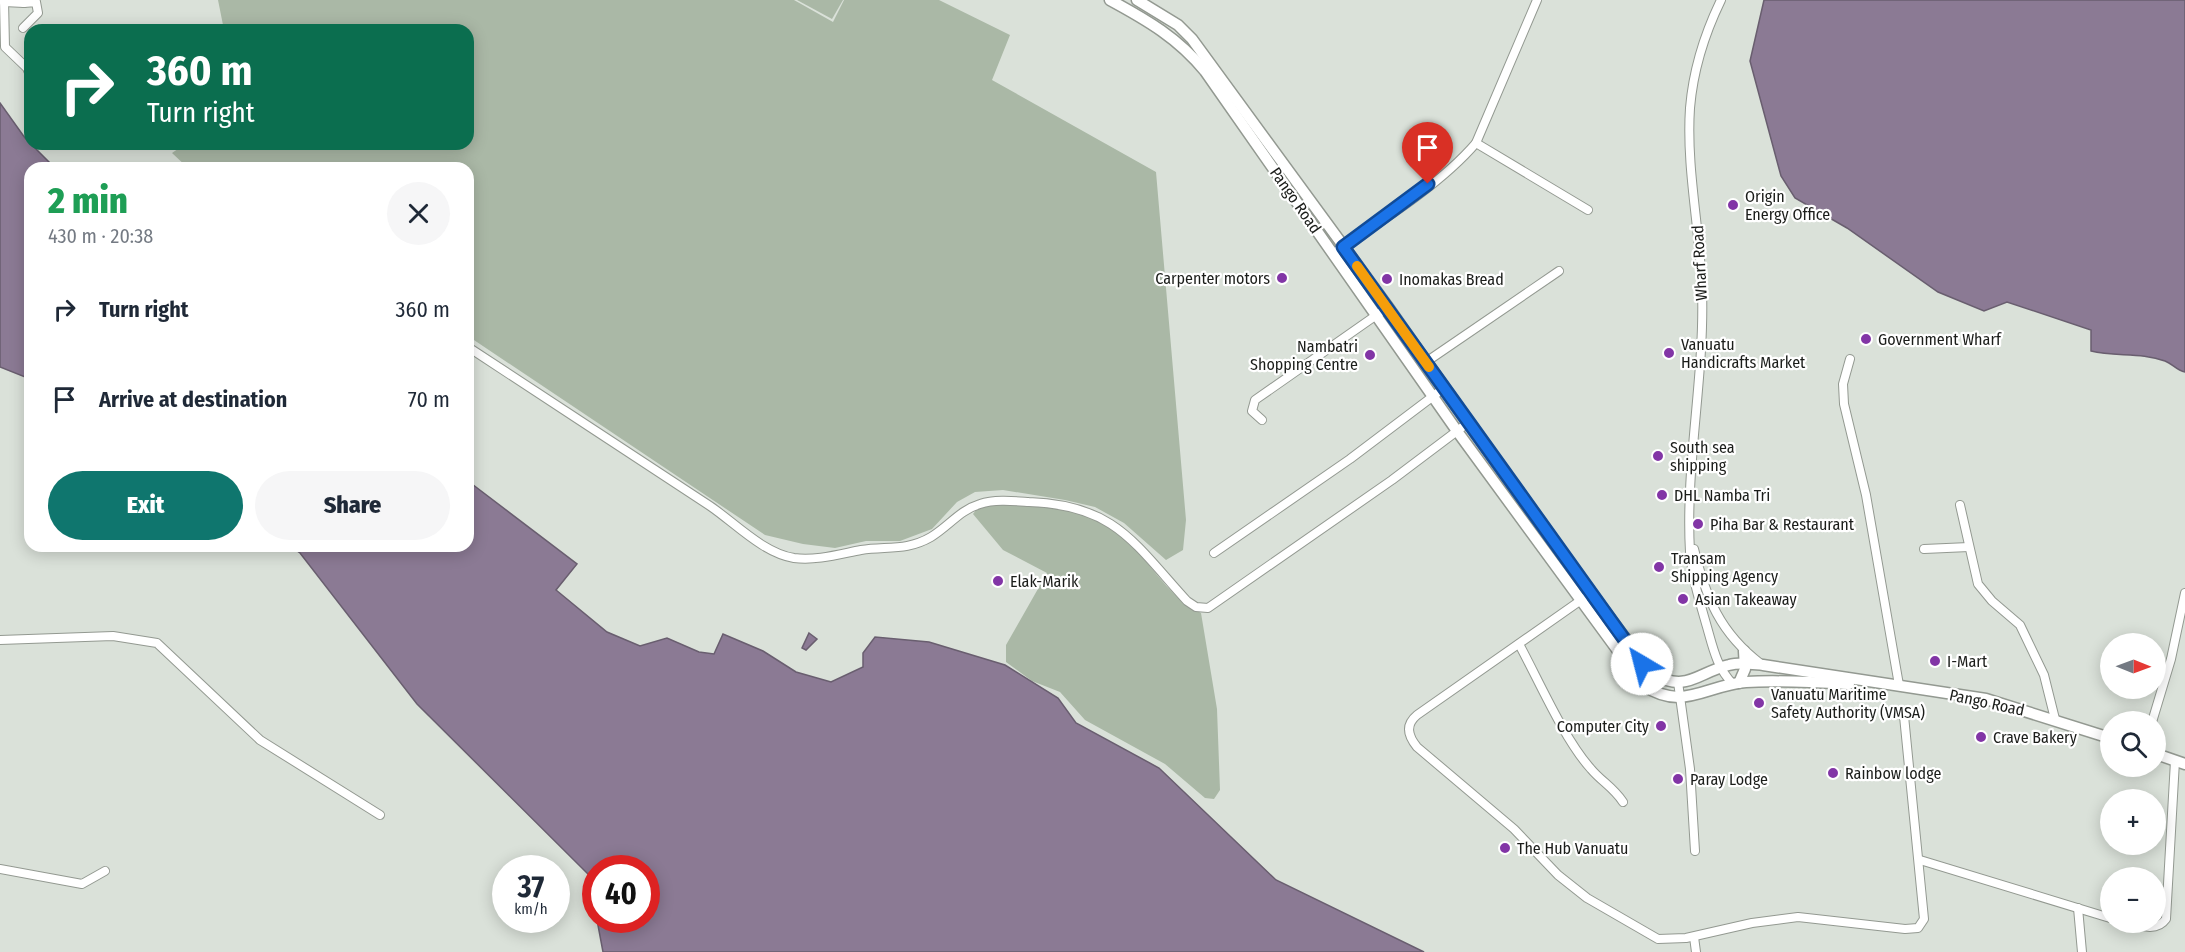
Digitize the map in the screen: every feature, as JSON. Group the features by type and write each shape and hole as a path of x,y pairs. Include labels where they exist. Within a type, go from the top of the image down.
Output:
{"street":[{"name":"Pango Road","path":"1110,0 1163,29 1190,52 1339,250 1388,307 1425,362 1652,674 1666,681 1678,682 1701,678 1720,668 1746,663 1763,665 1986,699 2100,735"},
{"name":"Pango Road","path":"1137,0 1162,14 1190,36 1339,250 1376,316 1643,685 1654,692 1680,698 1701,695 1736,683 1790,680 1849,684 1861,681"},
{"path":"1339,250 1455,164 1476,143 1537,0"},
{"name":"Wharf Road","path":"1721,0 1710,22 1693,83 1690,107 1689,136 1702,301 1701,355 1690,531 1695,584 1720,668 1736,683"},
{"path":"24,65 5,47 4,1 36,2 38,13 27,24"},
{"path":"1476,143 1588,210"},
{"path":"1425,362 1559,271"},
{"path":"1262,420 1252,411 1255,400 1388,307"},
{"path":"474,351 732,521 775,552 794,558 816,558 869,549 903,548 931,537 965,510 982,503 1002,501 1064,505 1093,513 1119,527 1187,601 1196,607 1208,608 1392,480 1469,422"},
{"path":"1850,359 1843,384 1844,404 1866,495 1899,685"},
{"path":"1214,553 1434,398 1444,388"},
{"path":"1960,505 1978,584 1992,601 2020,625 2044,675 2055,719"},
{"name":"Wharf Road","path":"1690,531 1702,578 1724,628 1744,651 1763,665"},
{"path":"1924,549 1969,547"},
{"path":"2155,711 2171,659 2185,593"},
{"path":"1592,594 1412,719 1409,730 1411,739 1587,898 1659,939 1694,937 1752,923 1798,917 1918,928 1924,920 1920,860 1904,716"},
{"path":"0,640 113,636 157,643 260,740 380,815"},
{"path":"1519,644 1562,724 1591,770 1613,787 1623,802"},
{"path":"1736,683 1746,663 1744,651"},
{"path":"1678,682 1690,769 1695,851"},
{"path":"2166,919 2180,763"},
{"path":"1920,860 2100,915"},
{"path":"0,869 82,884 105,871"},
{"path":"2078,908 2082,952"},
{"path":"1694,937 1696,952"}],"green space":[{"path":"218,0 794,0 833,22 844,0 939,0 1010,35 992,80 1156,172 1186,520 1183,550 1166,560 1124,523 1095,507 1003,490 975,492 957,502 932,529 900,541 866,541 835,548 803,544 765,535 474,340 474,162 182,162 172,153 176,150 474,150 474,24 223,24"},
{"path":"797,0 843,0 832,19"},
{"path":"1000,503 1060,509 1102,523 1127,541 1188,606 1201,613 1217,709 1220,790 1214,799 1205,798 1165,764 1085,720 1060,692 1032,681 1006,662 1006,645 1047,573 1003,550 973,514 979,506"}],"shaded area":[{"path":"1764,0 2185,0 2185,372 2156,358 2091,351 2091,330 2007,302 1984,311 1938,292 1847,228 1795,198 1781,176 1750,61"},
{"path":"0,103 24,137 24,150 37,150 49,162 24,162 24,377 0,367"},
{"path":"474,486 577,564 556,590 607,632 640,646 667,638 699,652 714,654 723,634 763,651 796,672 831,682 863,667 863,653 875,637 929,642 1005,665 1058,698 1076,723 1159,768 1276,880 1424,952 603,952 599,933 660,933 660,855 582,855 582,868 417,704 299,552 474,552"},
{"path":"809,633 817,639 806,650 802,648"}],"slow traffic":[{"path":"1357,266 1429,367"}],"place":[{"name":"Origin Energy Office","path":"1733,205"},
{"name":"Carpenter motors","path":"1282,278"},
{"name":"Inomakas Bread","path":"1387,279"},
{"name":"Government Wharf","path":"1866,339"},
{"name":"Vanuatu Handicrafts Market","path":"1669,353"},
{"name":"Nambatri Shopping Centre","path":"1370,355"},
{"name":"South sea shipping","path":"1658,456"},
{"name":"DHL Namba Tri","path":"1662,495"},
{"name":"Piha Bar & Restaurant","path":"1698,524"},
{"name":"Transam Shipping Agency","path":"1659,567"},
{"name":"Elak-Marik","path":"998,581"},
{"name":"Asian Takeaway","path":"1683,599"},
{"name":"I-Mart","path":"1935,661"},
{"name":"Vanuatu Maritime Safety Authority (VMSA)","path":"1759,703"},
{"name":"Computer City","path":"1661,726"},
{"name":"Crave Bakery","path":"1981,737"},
{"name":"Rainbow lodge","path":"1833,773"},
{"name":"Paray Lodge","path":"1678,779"},
{"name":"The Hub Vanuatu","path":"1505,848"}],"route":[{"path":"1428,184 1343,247 1642,664"}]}
